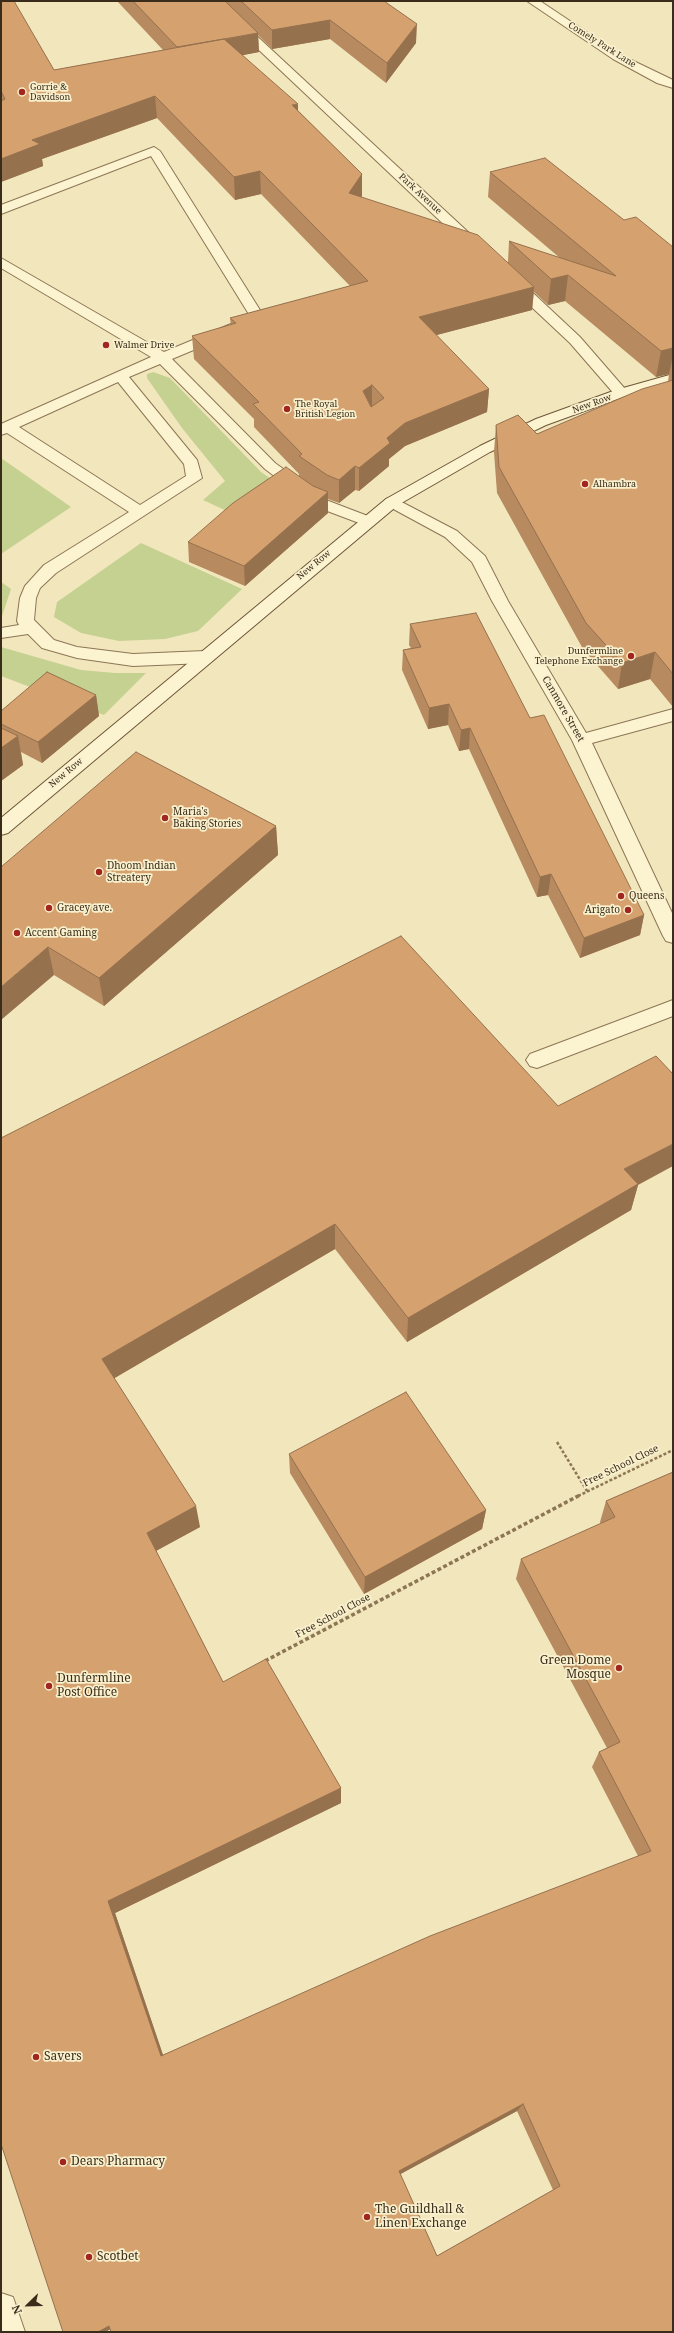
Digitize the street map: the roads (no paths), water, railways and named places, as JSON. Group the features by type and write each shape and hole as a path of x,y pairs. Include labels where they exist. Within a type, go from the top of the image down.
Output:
{"street":[{"name":"Park Avenue","path":"213,1 485,256"},
{"name":"Comely Park Lane","path":"533,1 617,57 661,80 673,84"},
{"path":"1,210 154,151 258,318 120,375 5,429"},
{"path":"1,262 162,357 270,466 320,503 367,521"},
{"path":"503,272 575,340 621,393"},
{"path":"120,375 192,463 194,478 50,569 33,586 28,598 25,621 48,644 77,652 133,660 205,657"},
{"name":"New Row","path":"1,828 367,521 392,502 492,446 541,422 621,393 673,378"},
{"path":"5,429 140,512"},
{"name":"Canmore Street","path":"392,502 451,534 479,560 500,601 581,740 673,936"},
{"path":"1,634 32,628"},
{"path":"581,740 673,715"},
{"path":"536,1060 673,1008"},
{"path":"1,2309 9,2332"}],"place":[{"name":"Gorrie & Davidson","path":"22,92"},
{"name":"Walmer Drive","path":"106,345"},
{"name":"The Royal British Legion","path":"287,409"},
{"name":"Alhambra","path":"585,484"},
{"name":"Dunfermline Telephone Exchange","path":"631,656"},
{"name":"Maria's Baking Stories","path":"165,818"},
{"name":"Dhoom Indian Streatery","path":"99,872"},
{"name":"Queens","path":"621,896"},
{"name":"Gracey ave.","path":"49,908"},
{"name":"Arigato","path":"628,910"},
{"name":"Accent Gaming","path":"17,933"},
{"name":"Green Dome Mosque","path":"619,1668"},
{"name":"Dunfermline Post Office","path":"49,1686"},
{"name":"Savers","path":"36,2057"},
{"name":"Dears Pharmacy","path":"63,2162"},
{"name":"The Guildhall & Linen Exchange","path":"367,2217"},
{"name":"Scotbet","path":"89,2257"}]}
